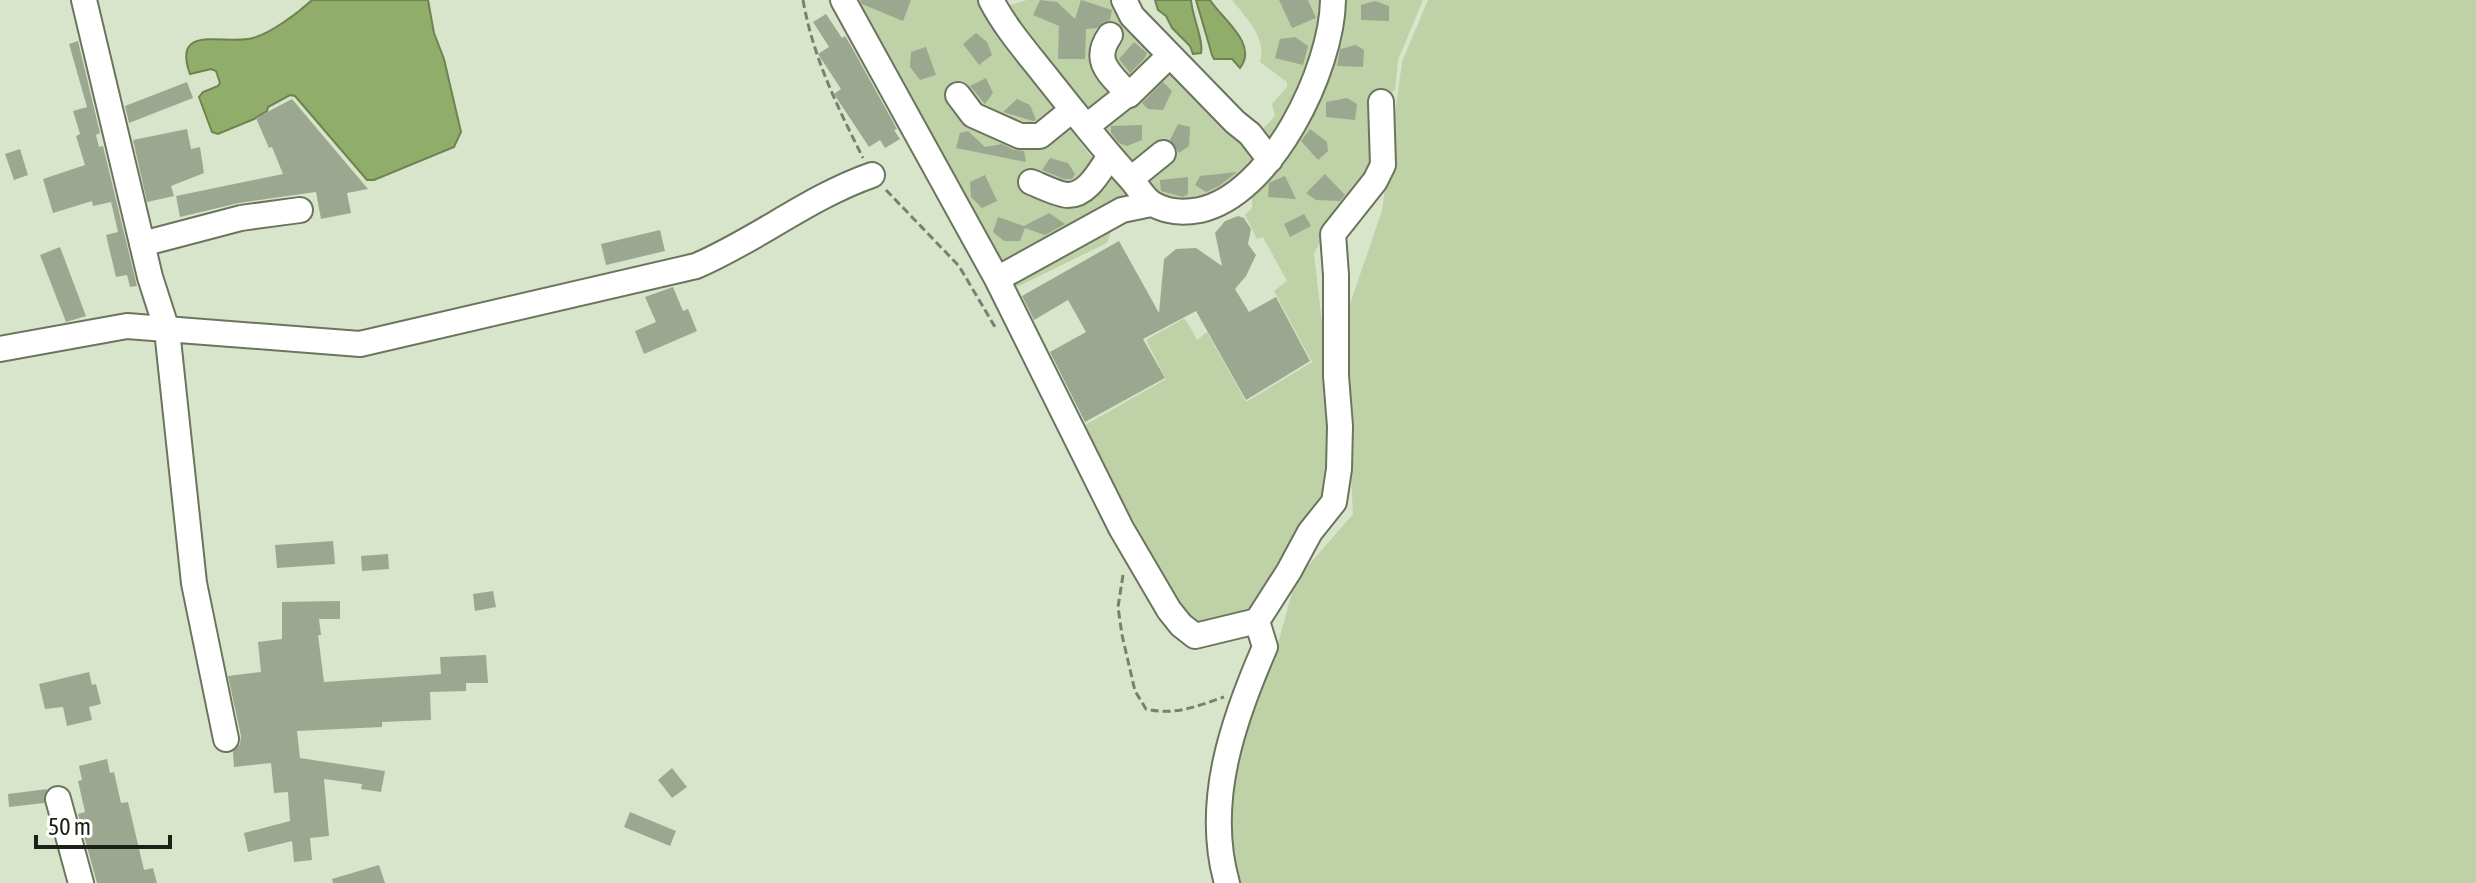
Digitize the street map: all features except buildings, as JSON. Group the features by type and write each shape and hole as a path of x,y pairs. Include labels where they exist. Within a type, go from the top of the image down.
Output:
{"street":[{"path":"84,0 150,277 167,330 194,583 226,739"},
{"path":"843,0 997,279 1121,528 1169,610 1195,636 1257,621 1310,532 1334,502 1340,426 1333,234 1375,181 1383,165 1381,102"},
{"path":"991,0 1000,18 1151,204 1173,212 1188,212 1225,202 1270,160 1305,103 1319,70 1328,38 1333,0"},
{"path":"1124,0 1132,16 1250,134 1270,160"},
{"path":"1110,35 1102,46 1101,58 1105,68 1129,95"},
{"path":"958,95 973,115 1020,136 1040,136 1129,95 1169,56"},
{"path":"1131,179 1163,153"},
{"path":"1031,182 1068,195 1091,183 1110,156"},
{"path":"0,349 127,326 360,344 696,266 723,255 841,186 872,175"},
{"path":"997,279 1122,210 1151,204"},
{"path":"142,244 241,218 300,210"},
{"path":"1227,883 1222,866 1218,823 1222,773 1246,690 1265,647 1257,621"},
{"path":"58,799 81,883"}],"path":[{"path":"803,0 825,80 872,175 959,266 1000,333"},
{"path":"1120,563 1123,576 1118,607 1122,635 1135,691 1146,709 1161,713 1179,712 1246,690"}],"shaded area":[{"path":"312,0 428,0 461,132 454,147 374,180 367,180 295,96 290,95 254,119 218,134 212,132 199,97 220,83 216,71 211,69 190,74 186,58 188,48 195,42 205,40 253,38 284,22"},
{"path":"846,0 979,0 1096,163 1131,197 1109,226 1107,243 1019,286 1007,286"},
{"path":"1027,0 1117,0 1262,163 1191,208 1152,202 1004,7"},
{"path":"1155,0 1191,0 1201,53 1193,54 1190,46 1158,10"},
{"path":"1196,0 1210,0 1242,41 1245,59 1240,68 1232,59 1214,59"},
{"path":"1232,0 1322,0 1316,57 1281,139 1266,141 1259,133 1275,116 1272,104 1287,87 1287,82 1260,62 1258,36"},
{"path":"1334,0 1423,0 1398,60 1395,90 1375,102 1377,165 1363,189 1328,231 1314,254 1326,357 1331,500 1255,617 1191,625 1085,433 1085,425 1166,379 1146,340 1183,319 1197,340 1207,332 1246,402 1312,362 1274,291 1287,281 1263,237 1257,239 1245,215 1252,208 1252,191 1280,157"},
{"path":"1428,0 2476,0 2476,883 1239,883 1225,822 1241,740 1274,659 1295,581 1353,514 1343,324 1382,211 1402,62"}]}
